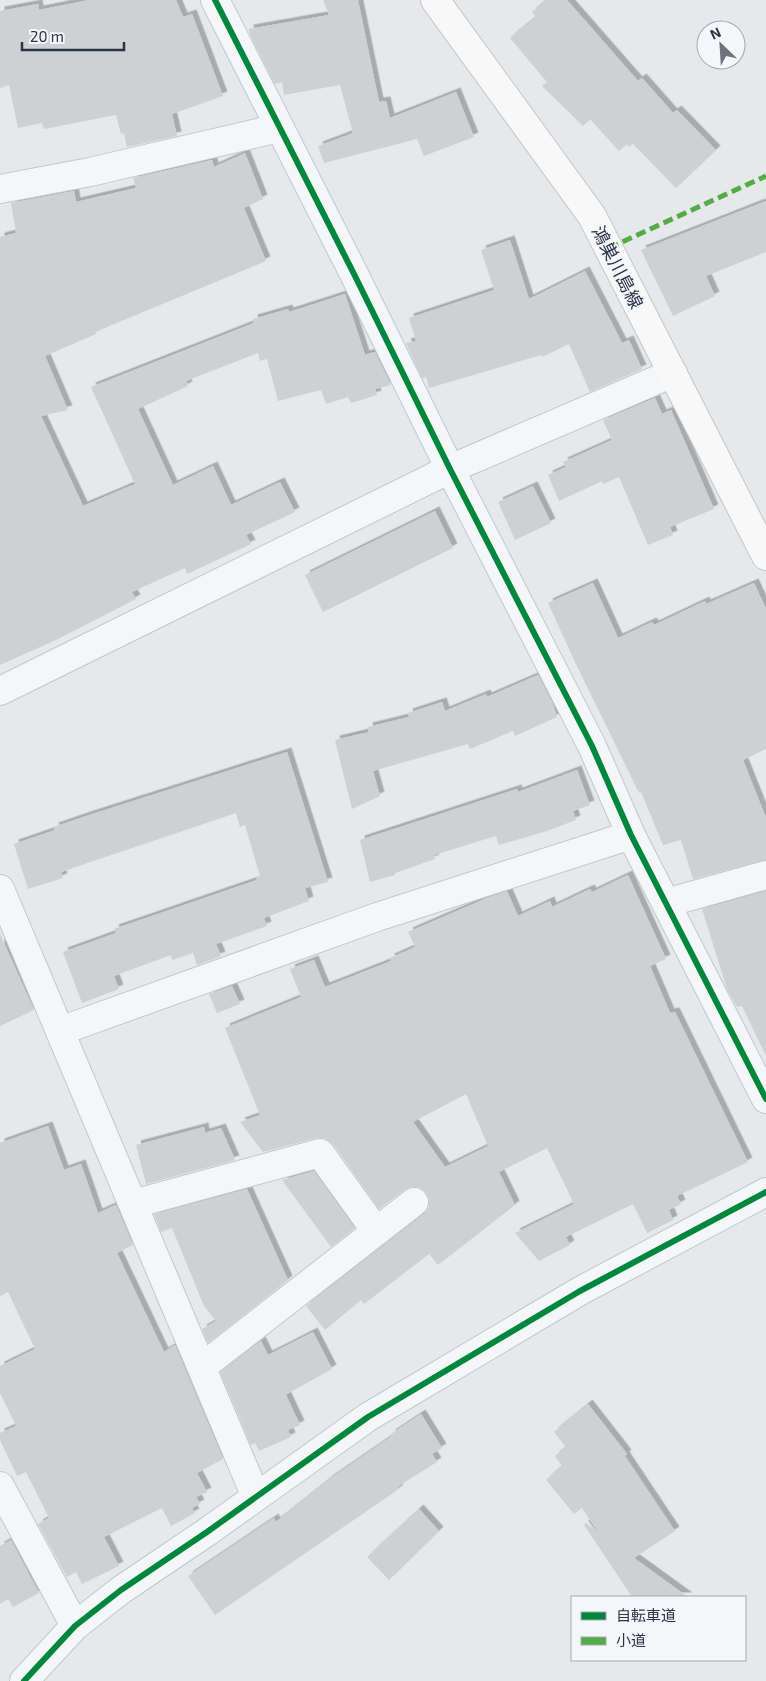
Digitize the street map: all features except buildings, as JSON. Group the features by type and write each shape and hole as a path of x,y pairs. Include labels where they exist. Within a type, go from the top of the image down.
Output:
{"main road":[{"name":"鴻巣川島線","path":"435,0 592,216 766,556"}],"street":[{"path":"215,0 354,274 450,469 592,746 630,835 766,1099"},
{"path":"0,189 90,172 279,128"},
{"path":"0,691 450,469 673,373"},
{"path":"60,1031 377,917 630,835"},
{"path":"666,903 766,875"},
{"path":"0,889 256,1497"},
{"path":"133,1204 320,1153 376,1231"},
{"path":"24,1681 75,1626 121,1590 368,1417 580,1291 766,1192"},
{"path":"202,1367 414,1202"},
{"path":"0,1486 75,1626"}],"marked path":[{"path":"609,248 766,176"}],"cycle path":[{"path":"215,0 354,274 450,469 592,746 631,835 766,1099"},
{"path":"24,1681 75,1626 121,1590 207,1532 368,1417 580,1291 766,1192"}]}
